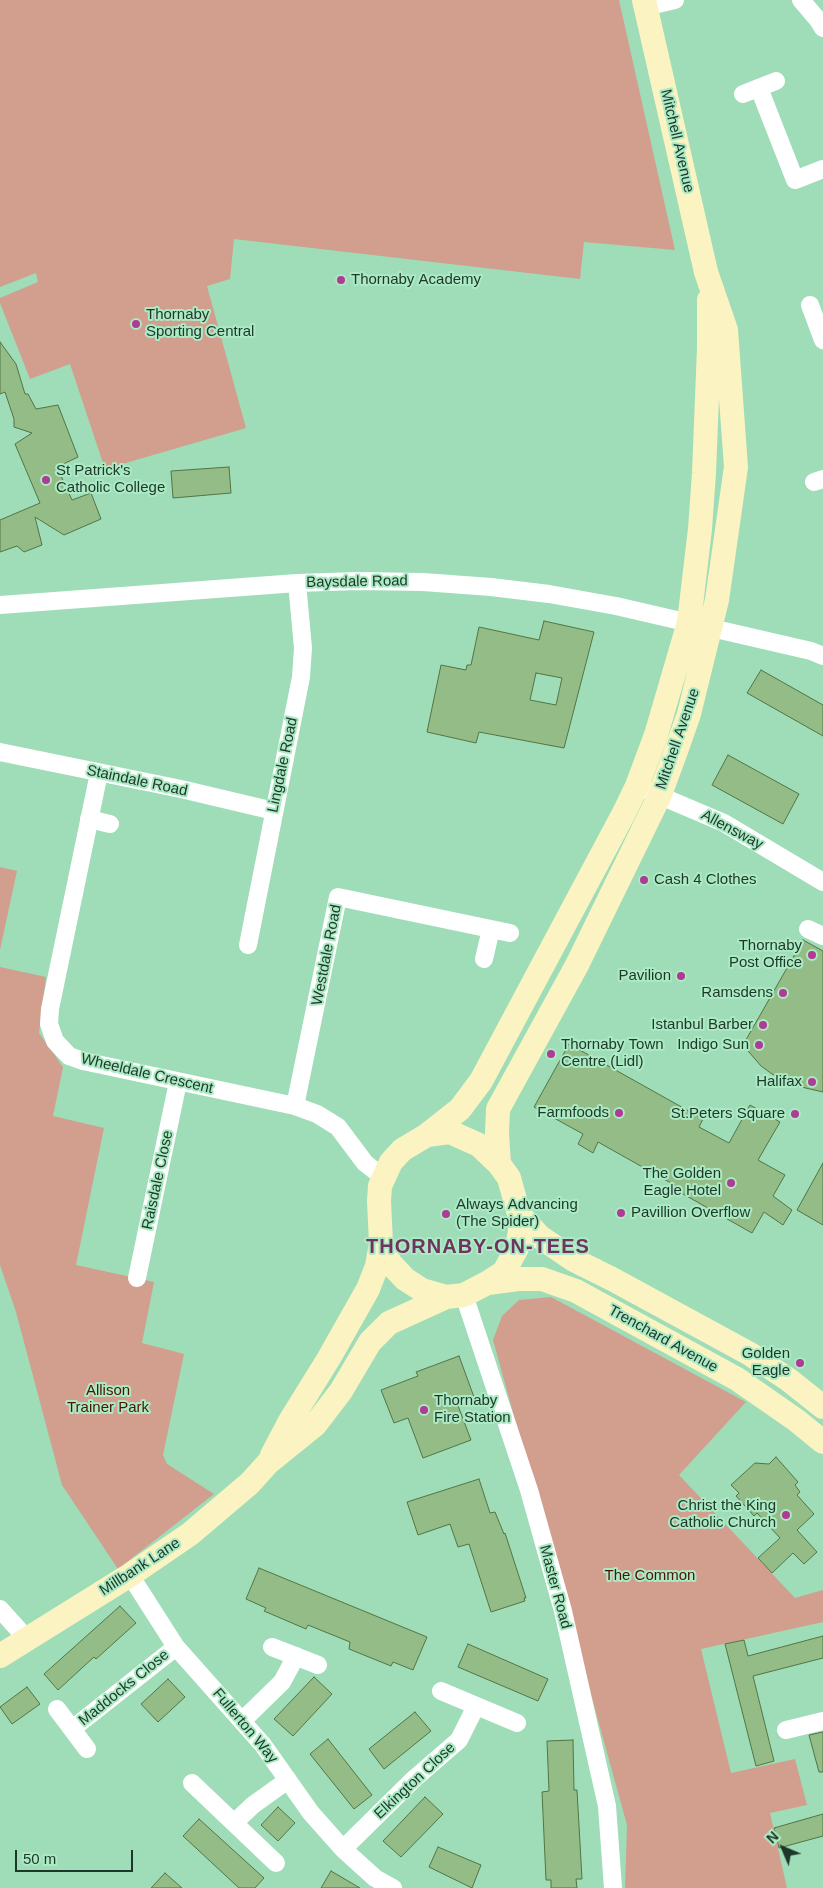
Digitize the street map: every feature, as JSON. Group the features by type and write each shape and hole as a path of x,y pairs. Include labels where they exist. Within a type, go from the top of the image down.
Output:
{"street":[{"path":"645,4 675,0"},
{"path":"800,0 823,28"},
{"name":"Mitchell Avenue","path":"427,1135 450,1132 479,1145 499,1164 509,1178 519,1214 520,1231 517,1248 504,1272 487,1283 455,1296 422,1290 405,1279 390,1262 382,1243 378,1201 380,1186 391,1162 402,1150 427,1135 460,1109 481,1081 558,938 636,786 700,625 717,600 736,466 726,330 709,282 645,4"},
{"path":"743,94 776,81"},
{"path":"760,88 795,180 823,169"},
{"name":"Mitchell Avenue","path":"499,1164 498,1109 577,964 659,797 689,714 700,625 700,529 709,348 709,282"},
{"path":"810,305 821,329"},
{"name":"Baysdale Road","path":"0,605 297,583 358,581 423,582 491,587 568,598 700,625 811,651 823,656"},
{"name":"Lingdale Road","path":"248,945 301,677 303,648 297,583"},
{"name":"Staindale Road","path":"0,752 181,789 274,811"},
{"name":"Wheeldale Crescent","path":"99,773 50,1009 51,1032 61,1049 76,1059 295,1106 317,1114 338,1127 365,1163 384,1178"},
{"name":"Allensway","path":"636,786 724,823 823,882"},
{"path":"91,812 110,824"},
{"name":"Westdale Road","path":"295,1106 338,897 510,933"},
{"path":"484,959 491,930"},
{"name":"Raisdale Close","path":"137,1278 178,1082"},
{"name":"Trenchard Avenue","path":"519,1214 540,1237 574,1260 750,1354 789,1380 823,1407"},
{"name":"Millbank Lane","path":"268,1463 368,1289 377,1266 382,1243"},
{"name":"Trenchard Avenue","path":"487,1283 518,1279 542,1279 576,1291 737,1379 796,1420 823,1442"},
{"name":"Millbank Lane","path":"0,1656 130,1575 190,1534 250,1483 268,1463 315,1425 341,1392 370,1342 389,1323 455,1296"},
{"name":"Master Road","path":"455,1296 529,1490 563,1611 607,1806 613,1888"},
{"path":"737,1379 750,1354"},
{"name":"Fullerton Way","path":"130,1575 176,1647 264,1745 311,1813 343,1849 375,1878 392,1888"},
{"path":"0,1610 27,1639"},
{"name":"Maddocks Close","path":"72,1729 176,1647"},
{"path":"272,1647 318,1665"},
{"path":"242,1722 282,1682 296,1656"},
{"path":"441,1691 517,1723"},
{"name":"Elkington Close","path":"343,1849 414,1778 459,1740 476,1706"},
{"name":"Maddocks Close","path":"57,1709 87,1749"},
{"path":"786,1730 823,1721"},
{"path":"234,1823 252,1804 288,1780"},
{"path":"192,1783 276,1863"}],"green space":[{"path":"0,0 619,0 675,250 584,242 580,279 234,239 230,279 207,286 246,428 105,469 70,364 30,379 0,303 0,298 38,282 36,273 0,287"},
{"path":"0,867 17,871 0,950"},
{"name":"Allison Trainer Park","path":"0,967 46,977 39,1033 63,1067 53,1116 104,1128 76,1265 154,1282 142,1343 184,1354 163,1455 167,1464 214,1494 118,1569 62,1485 16,1312 0,1265"},
{"name":"The Common","path":"551,1297 746,1402 679,1475 795,1598 823,1590 823,1622 701,1649 731,1773 795,1759 807,1805 770,1813 787,1888 625,1888 627,1825 493,1340 502,1316 519,1300"}],"building":[{"name":"St Patrick's Catholic College","path":"0,342 16,364 25,394 28,394 36,409 58,405 78,457 57,467 72,500 91,493 101,519 64,535 35,517 42,545 24,552 17,546 0,552 0,520 40,503 15,444 32,433 14,427 14,419 5,392 0,394"},
{"path":"229,467 231,493 173,498 171,471"},
{"path":"544,621 594,632 564,748 479,732 476,743 427,732 441,665 466,670 467,665 471,665 479,627 539,640","holes":["536,673 562,678 556,705 530,700"]},
{"path":"761,670 823,705 823,736 747,693"},
{"path":"728,755 799,794 783,824 712,785"},
{"path":"803,940 823,951 823,1092 797,1086 772,1074 761,1066 743,1045"},
{"path":"569,1044 703,1119 699,1127 729,1143 750,1105 780,1122 758,1160 785,1175 773,1196 792,1210 783,1225 764,1212 752,1233 676,1190 678,1187 598,1142 593,1153 578,1144 583,1134 534,1107"},
{"path":"823,1163 823,1225 797,1210"},
{"name":"Thornaby Fire Station","path":"459,1356 474,1397 457,1403 471,1440 423,1458 408,1418 394,1423 381,1390 418,1376 416,1372"},
{"name":"Christ the King Catholic Church","path":"776,1457 798,1482 795,1485 800,1492 797,1495 814,1514 797,1530 817,1552 804,1564 793,1553 772,1573 758,1558 780,1538 757,1513 754,1516 736,1496 739,1493 731,1485 755,1463 769,1464"},
{"path":"479,1479 490,1513 495,1512 505,1533 526,1598 524,1598 525,1601 491,1612 469,1544 458,1547 450,1524 418,1535 407,1502"},
{"path":"259,1568 427,1637 413,1670 393,1662 391,1666 349,1649 350,1642 308,1625 306,1629 264,1611 266,1608 246,1599"},
{"path":"120,1606 136,1623 96,1659 94,1657 58,1690 44,1674"},
{"path":"823,1636 823,1658 753,1676 774,1761 756,1766 725,1644 744,1640 748,1656"},
{"path":"468,1644 548,1679 538,1701 458,1667"},
{"path":"314,1677 332,1694 293,1736 274,1719"},
{"path":"168,1679 185,1697 158,1722 141,1704"},
{"path":"27,1687 40,1704 12,1724 0,1707"},
{"path":"415,1712 431,1731 384,1769 369,1749"},
{"path":"823,1732 823,1772 819,1772 809,1735"},
{"path":"328,1739 372,1795 354,1809 310,1754"},
{"path":"573,1740 574,1790 577,1790 582,1879 576,1879 577,1888 551,1888 551,1880 546,1880 542,1792 549,1791 547,1741"},
{"path":"425,1797 443,1814 401,1857 383,1841"},
{"path":"278,1807 295,1823 278,1841 261,1825"},
{"path":"823,1814 823,1836 779,1848 774,1828"},
{"path":"199,1819 264,1878 255,1888 239,1888 183,1836"},
{"path":"438,1847 481,1865 472,1888 429,1867"},
{"path":"331,1871 360,1888 321,1888"},
{"path":"165,1873 182,1888 151,1888"}],"place":[{"name":"Thornaby Academy","path":"341,280"},
{"name":"Thornaby Sporting Central","path":"136,324"},
{"name":"St Patrick's Catholic College","path":"46,480"},
{"name":"Cash 4 Clothes","path":"644,880"},
{"name":"Thornaby Post Office","path":"812,955"},
{"name":"Pavilion","path":"681,976"},
{"name":"Ramsdens","path":"783,993"},
{"name":"Istanbul Barber","path":"763,1025"},
{"name":"Indigo Sun","path":"759,1045"},
{"name":"Thornaby Town Centre (Lidl)","path":"551,1054"},
{"name":"Halifax","path":"812,1082"},
{"name":"Farmfoods","path":"619,1113"},
{"name":"St.Peters Square","path":"795,1114"},
{"name":"The Golden Eagle Hotel","path":"731,1183"},
{"name":"Pavillion Overflow","path":"621,1213"},
{"name":"Always Advancing (The Spider)","path":"446,1214"},
{"name":"Golden Eagle","path":"800,1363"},
{"name":"Thornaby Fire Station","path":"424,1410"},
{"name":"Christ the King Catholic Church","path":"786,1515"}],"district":[{"name":"THORNABY-ON-TEES","path":"478,1247"}]}
